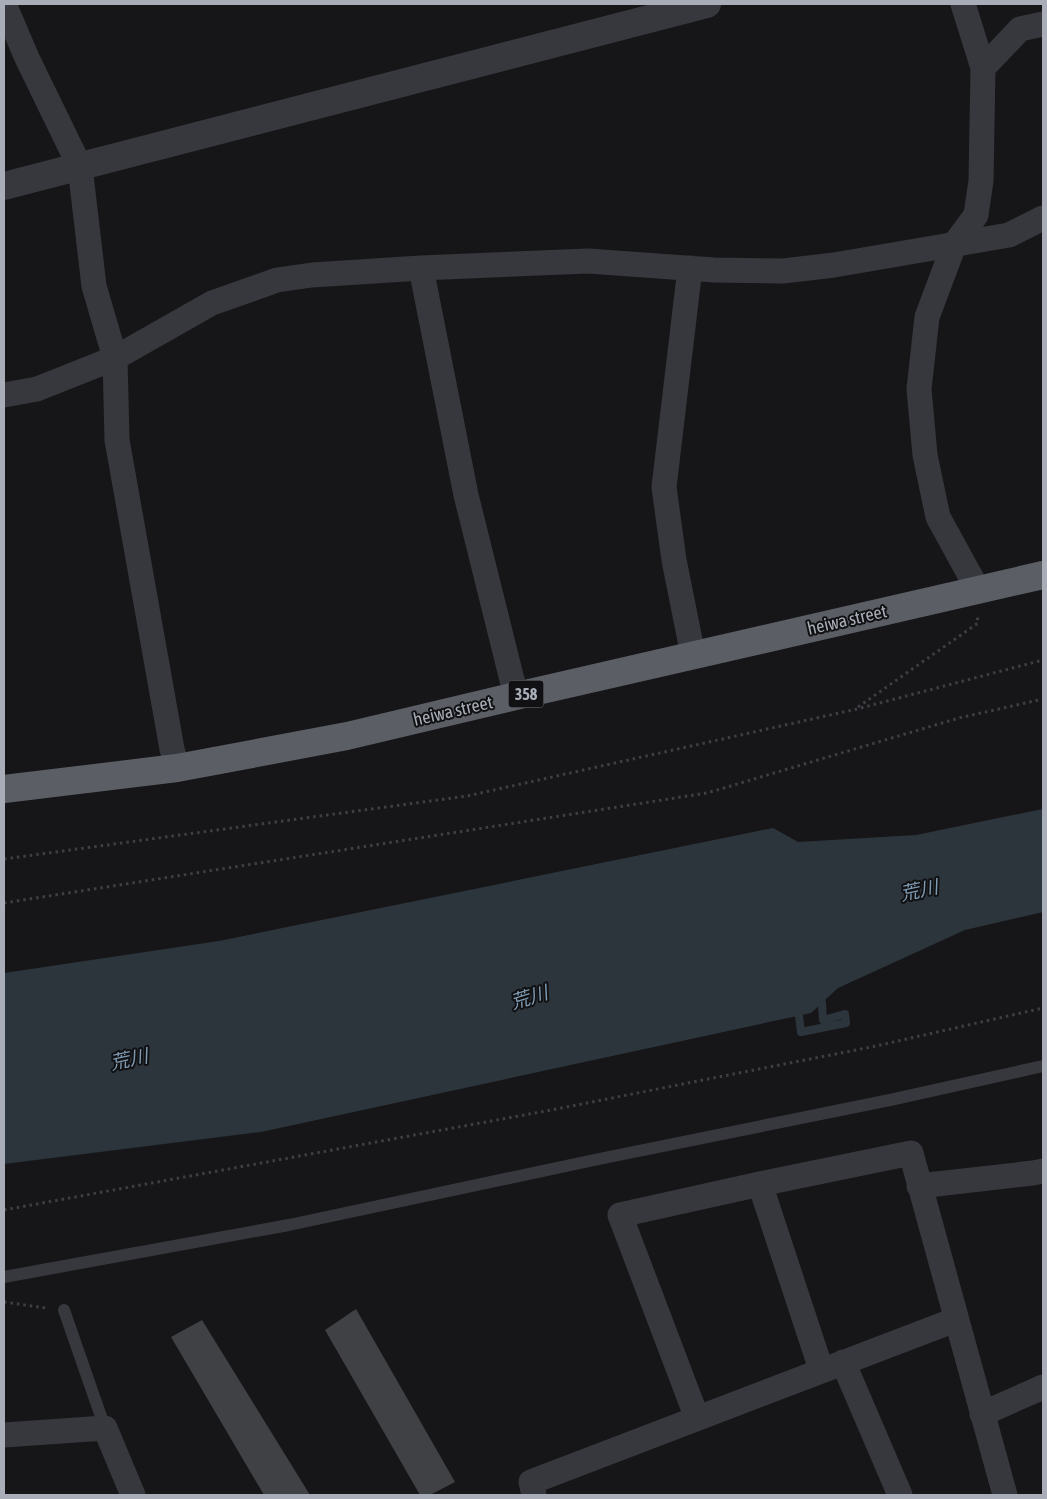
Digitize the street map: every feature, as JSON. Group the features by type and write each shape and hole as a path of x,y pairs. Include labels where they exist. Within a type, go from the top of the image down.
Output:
{"highway":[{"name":"heiwa street","path":"4,789 177,768 347,736 1043,575"}],"street":[{"path":"4,4 27,58 80,167 94,286 115,358 117,440 177,768"},
{"path":"4,186 707,4"},
{"path":"963,4 984,68 982,182 976,215 954,245 927,317 919,389 925,455 938,517 972,579 976,590"},
{"path":"984,68 1020,29 1043,24"},
{"path":"4,395 36,389 115,358 212,303 277,280 312,275 421,268 588,261 690,268 782,271 834,265 1009,235 1043,218"},
{"path":"421,268 466,495 516,696"},
{"path":"690,268 664,487 674,560 693,655"},
{"path":"697,1418 620,1216 760,1184 911,1153 955,1320 1005,1495"},
{"path":"919,1186 1033,1174 1043,1171"},
{"path":"760,1184 832,1366 900,1495"},
{"path":"534,1495 531,1482 955,1320"},
{"path":"982,1414 1043,1387"},
{"path":"4,1435 105,1428 133,1495"}],"lane":[{"path":"4,1276 289,1225 890,1100 1043,1066"},
{"path":"64,1310 105,1428"}],"path":[{"path":"856,709 978,623 976,590"},
{"path":"4,859 467,796 856,709 1043,660"},
{"path":"4,903 707,793 959,718 1043,699"},
{"path":"4,1210 546,1112 876,1046 1043,1008"},
{"path":"4,1302 64,1310"}],"water":[{"name":"荒川","path":"1043,809 1043,912 965,930 838,988 811,1013 261,1132 4,1164 4,973 219,941 773,828 798,842 916,835"}],"building":[{"path":"356,1309 455,1482 430,1495 420,1495 325,1330"},
{"path":"202,1320 310,1495 264,1495 171,1337"}],"waterway":[{"path":"799,1016 801,1032 846,1023 845,1014 823,1020 822,1003"}]}
